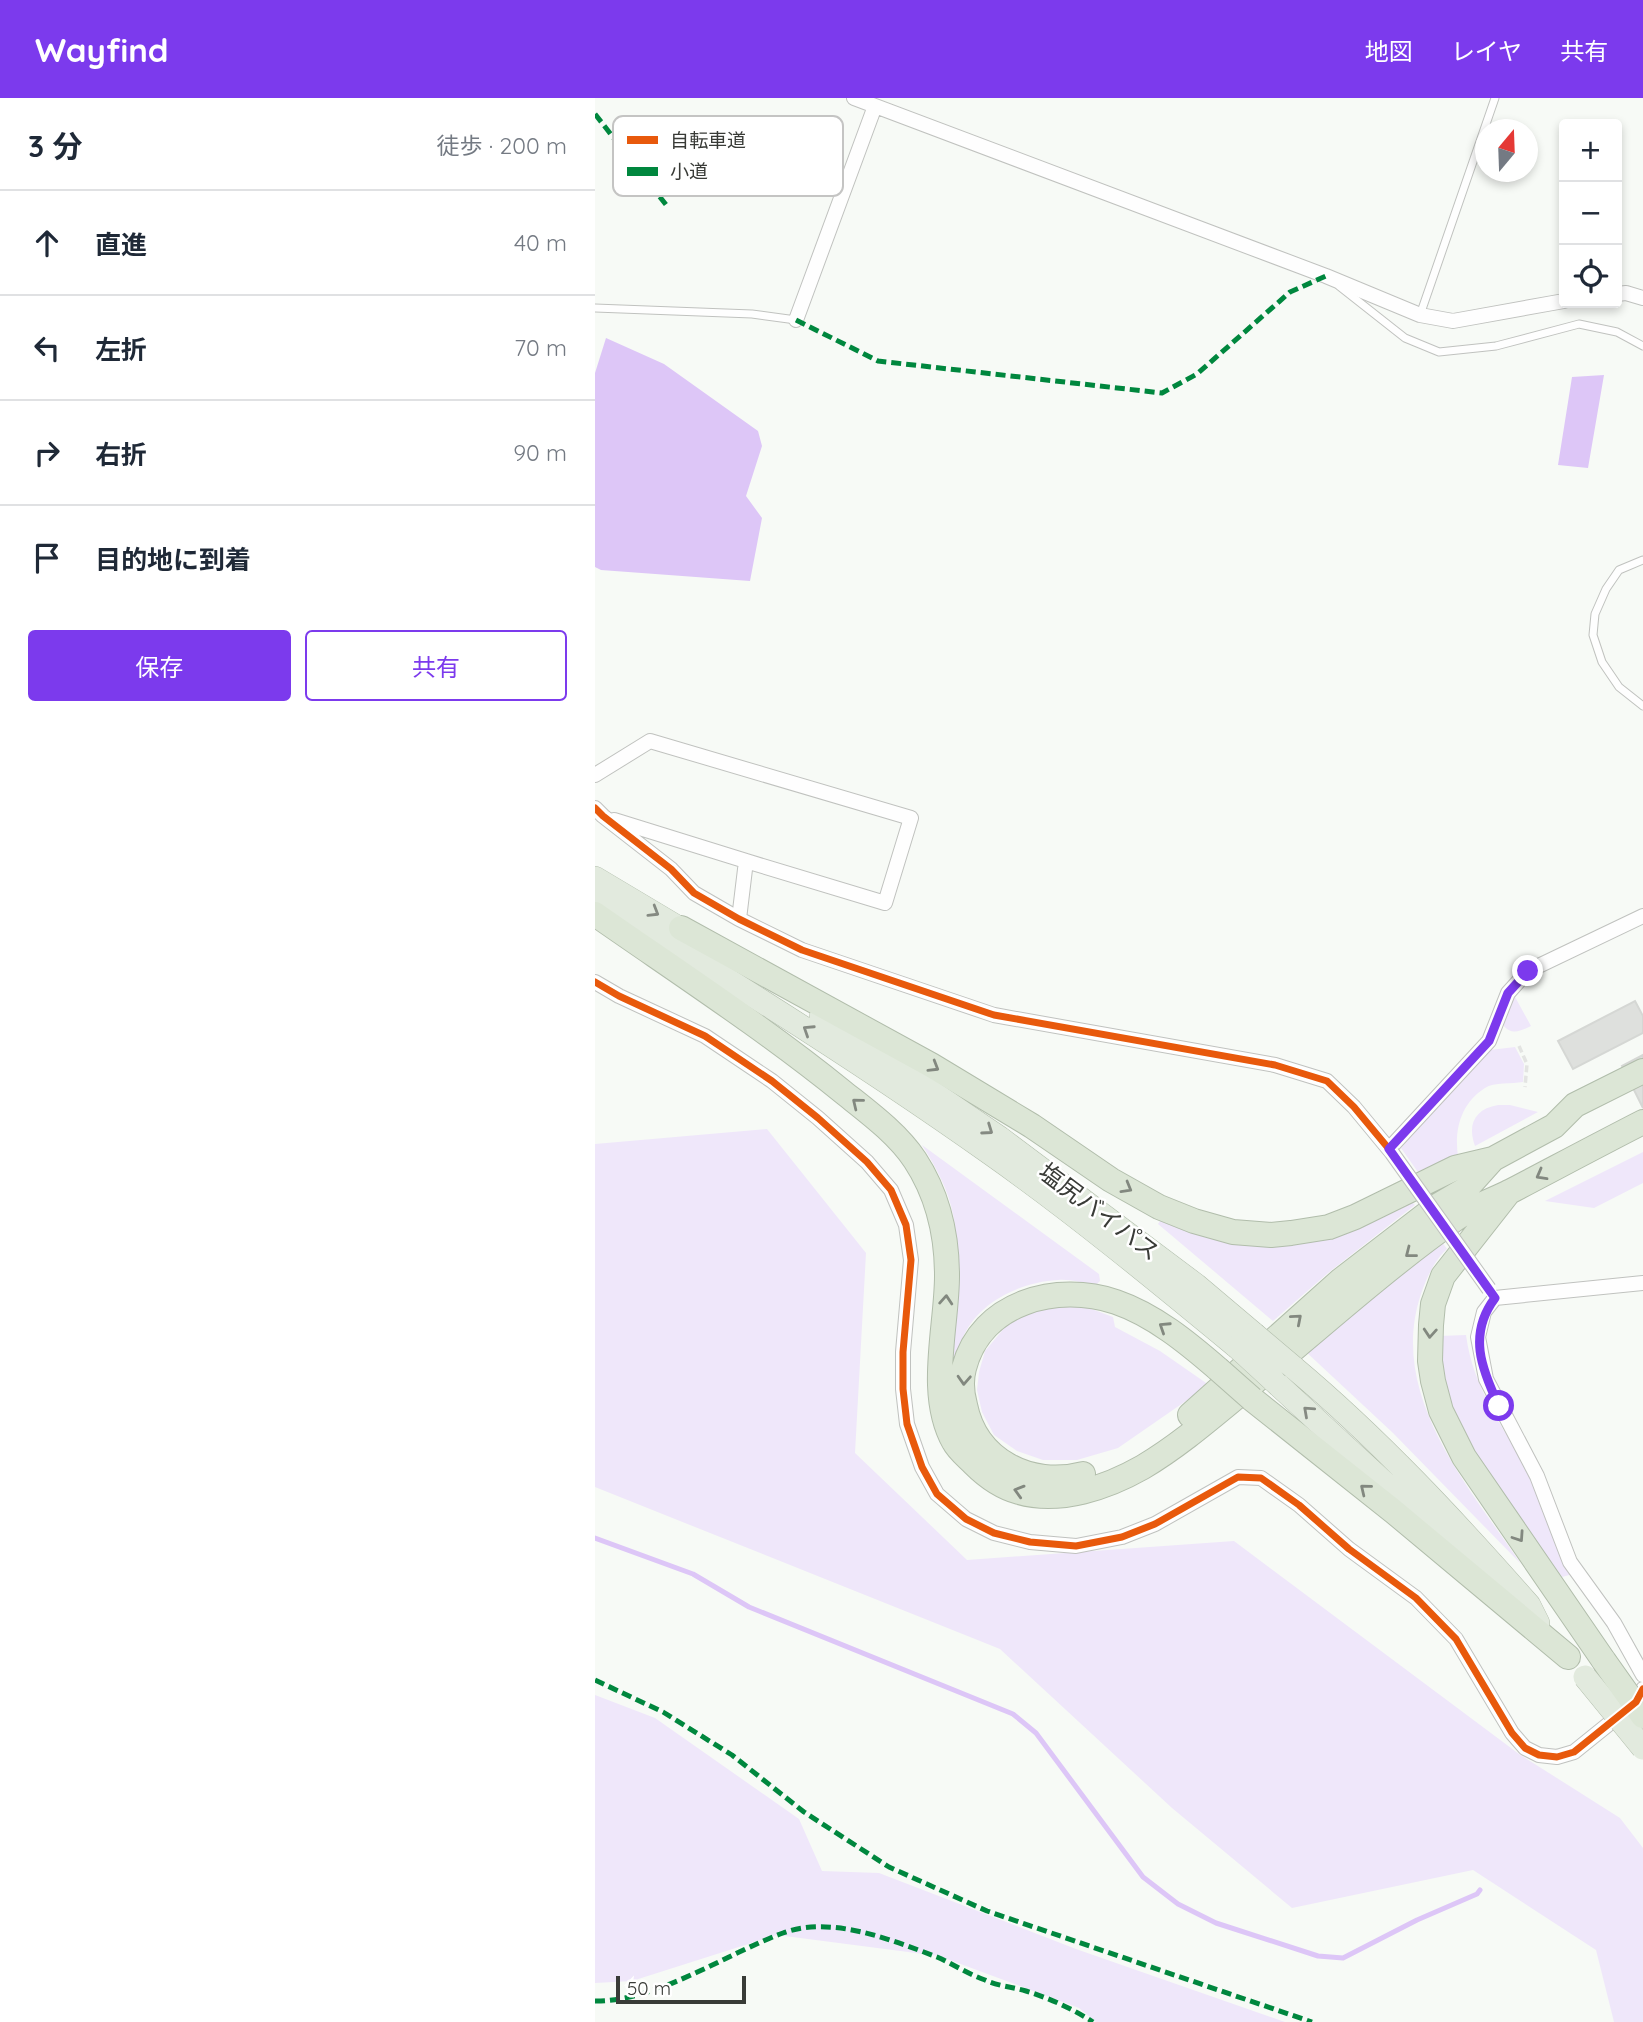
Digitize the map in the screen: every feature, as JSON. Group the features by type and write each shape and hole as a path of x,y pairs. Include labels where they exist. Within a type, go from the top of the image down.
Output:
{"highway":[{"name":"塩尻バイパス","path":"595,878 681,928 847,1033 1000,1138 1196,1285 1245,1341 1273,1380 1440,1532 1521,1611 1538,1623 1643,1748"},
{"name":"塩尻バイパス","path":"595,898 782,1013 993,1155 1130,1259 1245,1341 1293,1367 1423,1488 1529,1605 1538,1623"},
{"path":"595,914 799,1055 877,1119 914,1158 938,1205 944,1231 947,1274 940,1376 944,1415 954,1443 962,1452 983,1474 1013,1490 1044,1495 1086,1491 1121,1479 1165,1454 1297,1347 1352,1298 1473,1206 1509,1192 1643,1122"},
{"path":"681,928 931,1065 1032,1126 1111,1180 1159,1207 1213,1227 1271,1235 1329,1227 1382,1206 1455,1168 1493,1158 1554,1126 1582,1120 1643,1089"},
{"path":"1554,1126 1575,1105 1643,1071"},
{"path":"1572,1158 1587,1134 1643,1107"},
{"path":"1572,1158 1596,1161 1643,1138"},
{"path":"1493,1158 1466,1189 1437,1206 1341,1280 1181,1423 1118,1463 1062,1478 1036,1476 1010,1467 998,1460 980,1442 969,1420 963,1396 964,1369 974,1345 992,1322 1023,1302 1063,1294 1116,1302 1167,1329 1218,1369 1252,1399 1393,1511 1568,1657"},
{"path":"1509,1192 1443,1276 1433,1304 1430,1361 1433,1381 1441,1411 1464,1457 1643,1716"}],"street":[{"path":"854,98 877,102 1420,314 1453,321 1559,301"},
{"path":"843,194 877,102"},
{"path":"796,320 842,196"},
{"path":"1622,293 1643,298"},
{"path":"595,775 650,741 911,818 885,903 746,861 599,812"},
{"path":"599,812 671,869 694,893 801,950 994,1015 1275,1065 1327,1081 1354,1107 1390,1151 1492,1293"},
{"path":"739,919 746,861"},
{"path":"1390,1151 1489,1041 1508,993 1528,971 1643,916"},
{"path":"595,982 705,1036 772,1081 818,1118 867,1163 891,1190 906,1225 911,1260 903,1352 907,1424 922,1467 937,1494 966,1519 995,1533 1030,1542 1076,1546 1122,1537 1155,1524 1238,1477 1261,1478 1299,1505 1349,1549 1416,1598 1456,1639 1512,1733 1525,1748 1539,1755 1557,1757 1574,1752 1636,1702 1643,1689"},
{"path":"1492,1293 1643,1283"},
{"path":"1492,1293 1478,1337 1486,1379 1537,1476 1570,1562 1614,1623 1643,1675"}],"lane":[{"path":"1420,314 1495,98"},
{"path":"1326,276 1405,338 1439,352 1496,346 1579,324 1617,332 1643,346"},
{"path":"595,308 752,314 796,320"},
{"path":"1643,560 1619,570 1595,614 1593,635 1602,662 1619,687 1643,706"}],"path":[{"path":"1519,1046 1527,1064 1525,1087"}],"shaded area":[{"path":"606,338 664,364 758,431 762,446 746,496 762,518 750,581 601,570 595,567 595,373"},
{"path":"1604,375 1588,468 1558,465 1572,377"},
{"path":"1514,995 1531,1026 1516,1032 1503,1025"},
{"path":"1515,1047 1524,1064 1523,1082 1493,1085 1477,1094 1465,1109 1458,1127 1458,1156 1420,1175 1401,1148 1490,1050"},
{"path":"1498,1105 1538,1112 1475,1146 1472,1131 1475,1119 1484,1110"},
{"path":"767,1129 866,1253 855,1453 967,1560 1234,1541 1519,1754 1620,1818 1643,1848 1643,2022 1614,2022 1596,1950 1473,1870 1292,1908 1172,1808 1000,1649 595,1487 595,1144"},
{"path":"922,1145 1099,1274 1100,1281 1096,1285 1058,1280 1029,1285 1001,1297 978,1315 969,1327 961,1343 956,1367 947,1365 956,1269 953,1214 941,1178"},
{"path":"1643,1152 1643,1183 1594,1208 1545,1201"},
{"path":"1411,1201 1415,1205 1328,1273 1273,1321 1158,1224 1160,1221 1174,1223 1211,1237"},
{"path":"1442,1242 1447,1249 1425,1282 1413,1331 1415,1368 1424,1404 1439,1438 1479,1504 1521,1564 1393,1433 1304,1350"},
{"path":"1067,1304 1089,1308 1113,1317 1115,1327 1160,1351 1209,1385 1118,1448 1077,1460 1043,1460 1017,1451 994,1435 982,1412 977,1390 985,1351 1006,1326 1033,1309"},
{"path":"1466,1335 1470,1356 1484,1393 1532,1481 1573,1574 1562,1577 1501,1494 1465,1433 1451,1402 1442,1369 1439,1336"},
{"path":"595,1695 655,1718 799,1819 822,1871 879,1873 1076,1949 1285,2022 1096,2022 1079,2008 939,1956 777,1935 632,1981 595,1983"}],"building":[{"path":"1635,1001 1643,1016 1643,1033 1573,1069 1558,1041"},
{"path":"1643,1055 1643,1108 1622,1066"}],"waterway":[{"path":"595,1538 693,1574 749,1607 1013,1714 1036,1733 1143,1877 1178,1904 1216,1923 1318,1956 1343,1958 1417,1920 1477,1894 1480,1890"}],"marked path":[{"path":"595,114 613,137"},
{"path":"659,196 667,206"},
{"path":"796,320 878,361 1162,393 1197,374 1290,292 1326,276"},
{"path":"595,1680 663,1712 732,1755 804,1812 889,1867 987,1911 1312,2022"},
{"path":"595,2001 642,1994 783,1933 821,1927 841,1928 881,1937 937,1957 990,1982 1052,2000 1093,2022"}],"cycle path":[{"path":"595,808 671,869 694,893 802,950 994,1015 1275,1065 1327,1081 1354,1107 1389,1149 1495,1298"},
{"path":"595,982 705,1036 772,1081 867,1162 891,1190 906,1225 911,1260 903,1352 907,1424 922,1467 937,1494 966,1519 994,1533 1030,1542 1076,1546 1122,1537 1155,1524 1238,1477 1261,1478 1299,1505 1349,1549 1416,1598 1456,1639 1512,1733 1525,1748 1539,1755 1557,1757 1574,1752 1636,1702 1643,1689"}],"route":[{"path":"1499,1406 1486,1379 1478,1337 1484,1312 1495,1298 1389,1149 1489,1041 1508,993 1528,971"}]}
